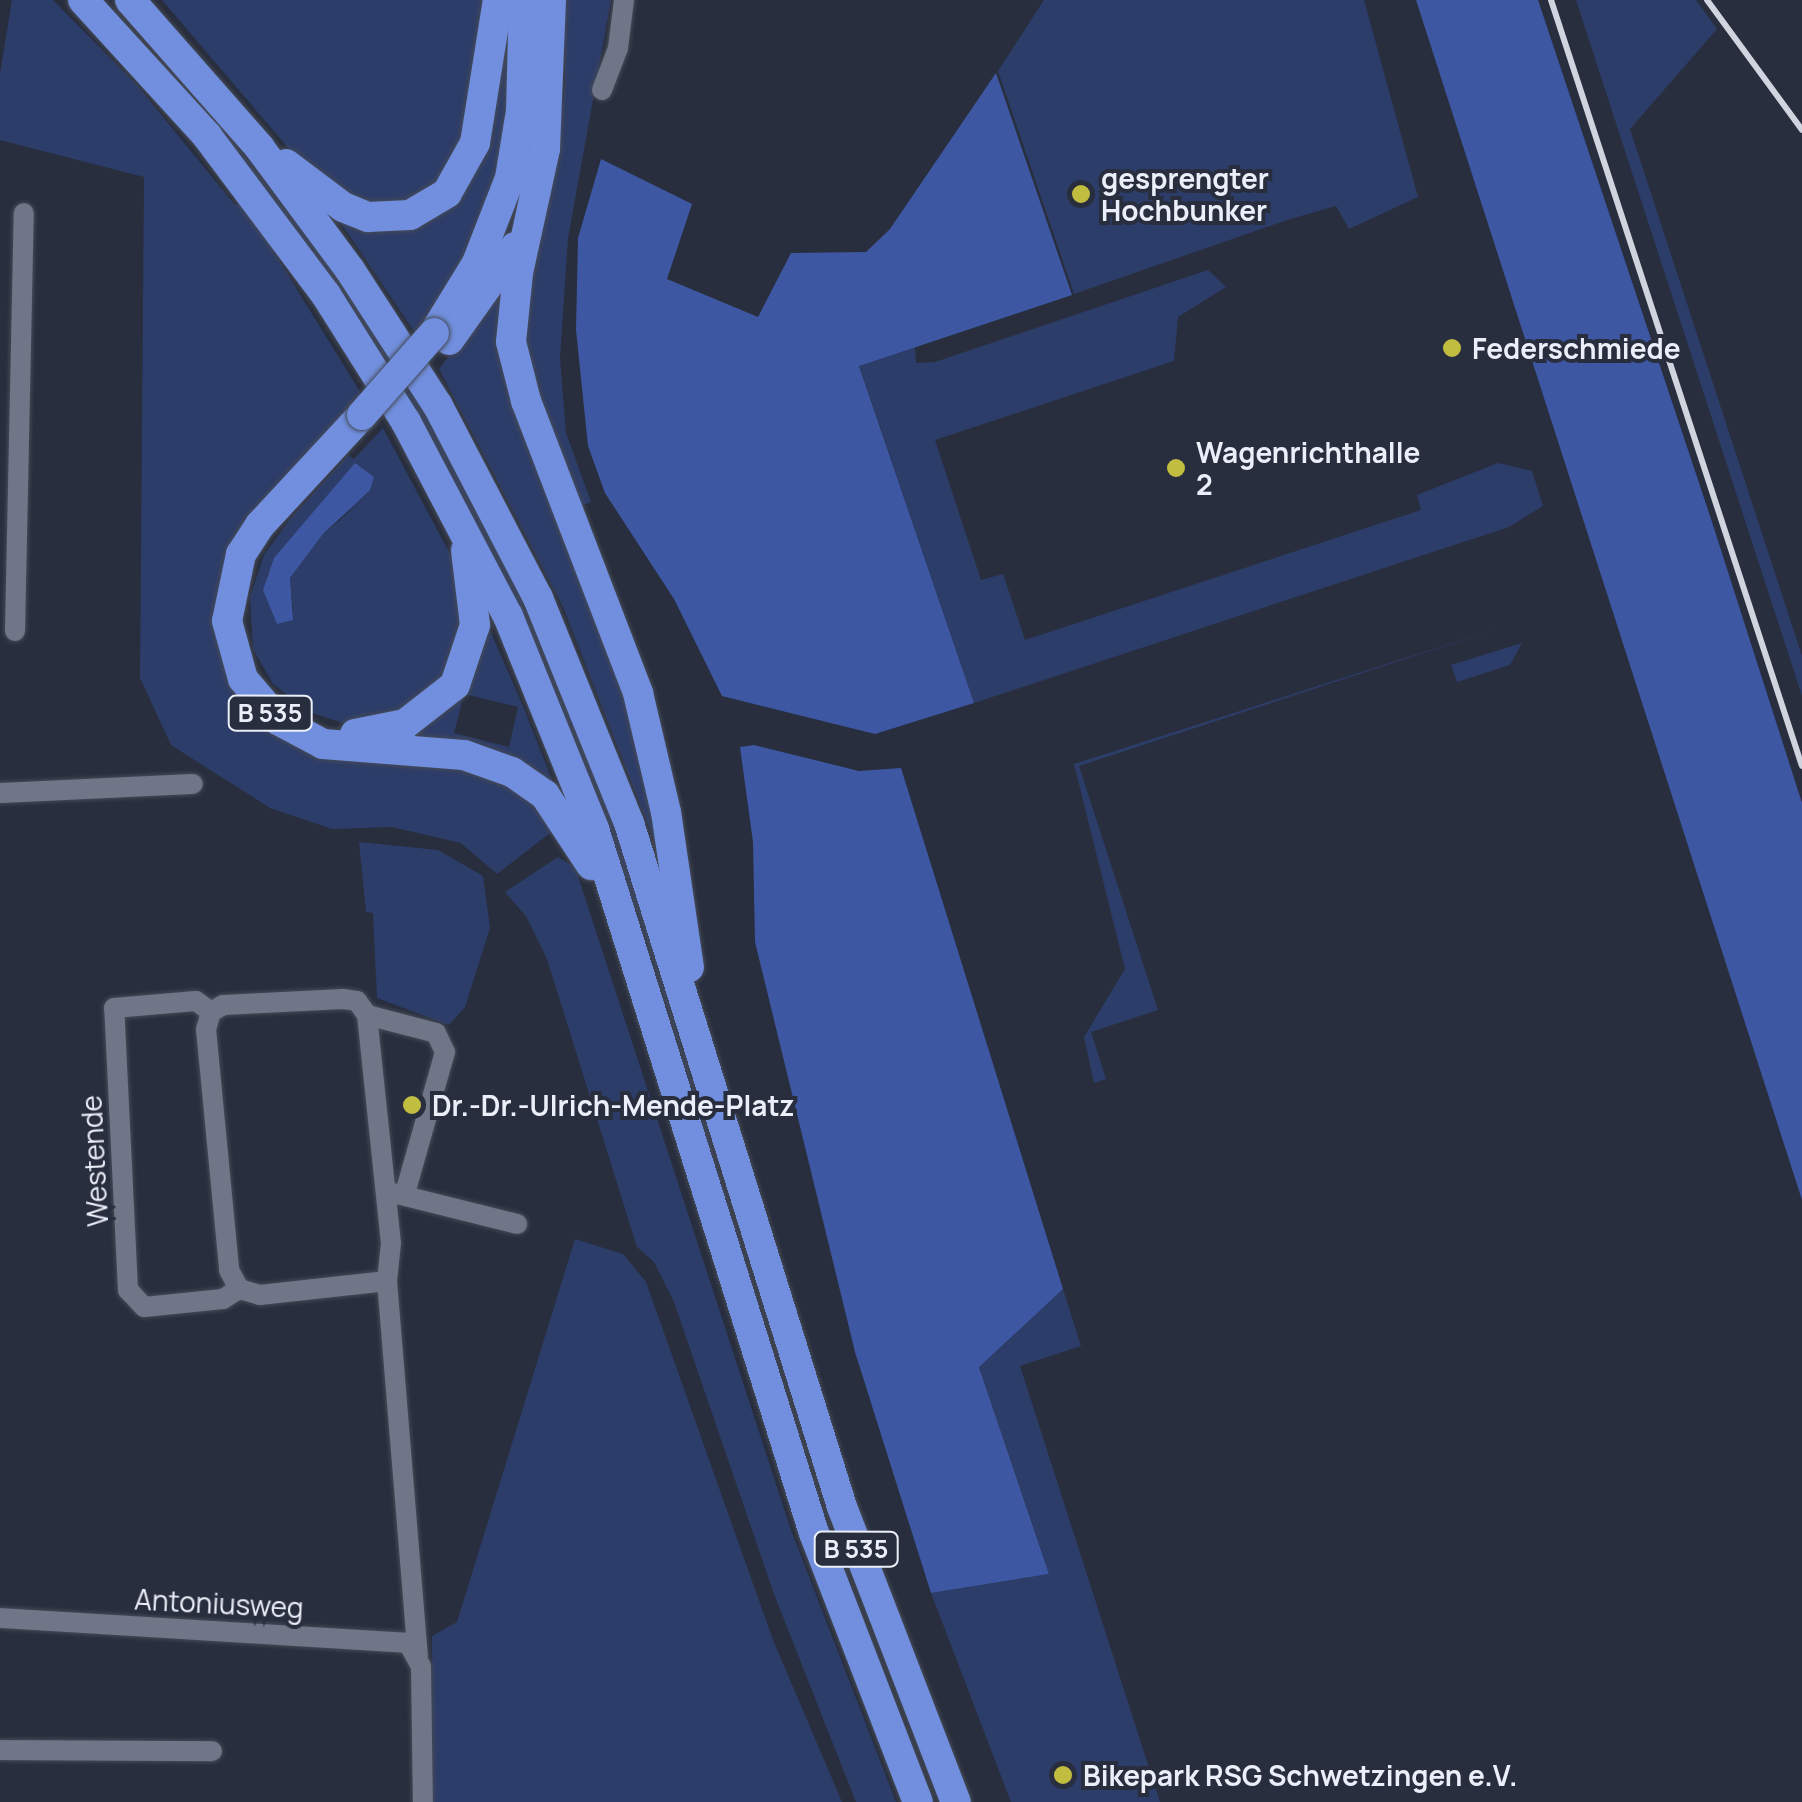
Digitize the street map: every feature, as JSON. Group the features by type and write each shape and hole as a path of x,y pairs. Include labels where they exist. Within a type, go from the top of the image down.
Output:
{"highway":[{"name":"B 535","path":"83,0 276,224 362,348 462,523 562,744 630,938 814,1532 918,1802"},
{"name":"B 535","path":"130,0 260,147 392,332 510,539 600,746 692,1010 842,1507 956,1802"},
{"name":"B 535","path":"260,147 355,213 395,218 434,203 455,184 475,143 498,0"},
{"name":"B 535","path":"438,341 477,263 510,178 520,110 524,0"},
{"name":"B 535","path":"551,0 550,106 512,304 514,362 638,693 686,930 692,1010"},
{"name":"B 535","path":"462,523 475,625 466,662 442,700 404,724 353,734 308,723 266,690 242,638 240,612 251,567 289,512 366,420 487,294 528,222"},
{"name":"B 535","path":"366,420 268,516 241,554 227,621 243,680 278,720 323,744 464,755 529,783 565,819 630,938"}],"street":[{"path":"602,90 618,48 624,0"},
{"path":"15,631 8,607 24,213"},
{"path":"0,792 192,784"},
{"name":"Westende","path":"387,1281 260,1295 239,1288 223,1299 144,1307 128,1290 114,1008 196,1001 211,1012 223,1005 357,1001 366,1014 396,1193"},
{"path":"211,1012 206,1029 229,1270 239,1288"},
{"name":"Westende","path":"366,1014 436,1034 445,1052 396,1193 387,1281 420,1662 423,1802"},
{"path":"396,1193 517,1224"},
{"name":"Antoniusweg","path":"0,1618 386,1640 408,1643 420,1662"},
{"path":"0,1750 212,1751"}],"shaded area":[{"path":"12,0 53,0 136,84 235,205 242,200 362,395 234,550 252,710 427,761 500,775 559,826 497,874 461,843 392,827 332,829 270,808 171,745 140,678 144,177 0,140 0,74"},
{"path":"162,0 489,0 469,132 425,199 364,208 295,156"},
{"path":"515,0 512,116 485,227 415,333 339,220 435,213"},
{"path":"565,0 611,0 568,238 560,358 566,433 591,502 575,508 518,354 537,235 553,184 565,85"},
{"path":"1044,0 1364,0 1418,197 1349,229 1336,206 1074,294 998,71"},
{"path":"1416,0 1538,0 1712,522 1802,803 1802,1200"},
{"path":"1576,0 1696,0 1717,29 1630,129 1802,656 1802,696"},
{"path":"996,73 1072,295 859,366 974,703 875,734 722,696 674,599 605,493 588,446 576,330 578,238 601,159 692,204 667,279 758,317 791,253 866,252 890,229"},
{"path":"196,93 348,291 429,419 510,572 615,826 774,1355 640,919 511,589 389,365 301,237 191,96"},
{"path":"1208,270 1226,287 1178,317 1174,361 935,440 981,580 1003,574 1025,640 1421,510 1417,495 1498,463 1532,471 1543,506 1509,527 974,703 859,365 915,346 916,363 935,362"},
{"path":"499,290 644,749 657,848 563,607 439,369"},
{"path":"383,428 449,552 465,603 446,678 410,710 346,724 309,712 273,684 253,649 250,597 264,555 290,519 348,455 354,459","holes":["361,502 323,534 290,578 293,612 266,576"]},
{"path":"355,463 374,477 370,490 323,534 290,578 293,620 277,624 263,590 274,558"},
{"path":"486,621 556,790 402,735","holes":["464,694 518,707 509,747 454,733"]},
{"path":"1515,623 1079,766 1158,1010 1091,1032 1106,1079 1094,1083 1084,1037 1125,969 1074,764"},
{"path":"1522,643 1510,665 1457,682 1451,665"},
{"path":"754,745 859,771 901,768 1063,1289 979,1367 1049,1574 931,1593 855,1352 755,942 753,842 740,747"},
{"path":"359,842 438,850 483,876 490,928 465,1007 449,1025 377,998 373,913 366,912"},
{"path":"558,857 575,867 791,1530 896,1802 856,1802 774,1594 674,1302 654,1262 637,1247 547,959 526,916 505,892"},
{"path":"575,1239 623,1254 646,1282 773,1640 842,1802 433,1802 432,1636 457,1622"},
{"path":"1063,1289 1081,1346 1020,1366 1160,1802 1011,1802 931,1593 1049,1574 979,1366"}],"railway":[{"path":"1551,0 1802,766"},
{"path":"1707,0 1802,130"}],"place":[{"name":"gesprengter Hochbunker","path":"1081,194"},
{"name":"Federschmiede","path":"1452,348"},
{"name":"Wagenrichthalle 2","path":"1176,468"},
{"name":"Dr.-Dr.-Ulrich-Mende-Platz","path":"412,1105"},
{"name":"Bikepark RSG Schwetzingen e.V.","path":"1063,1775"}]}
